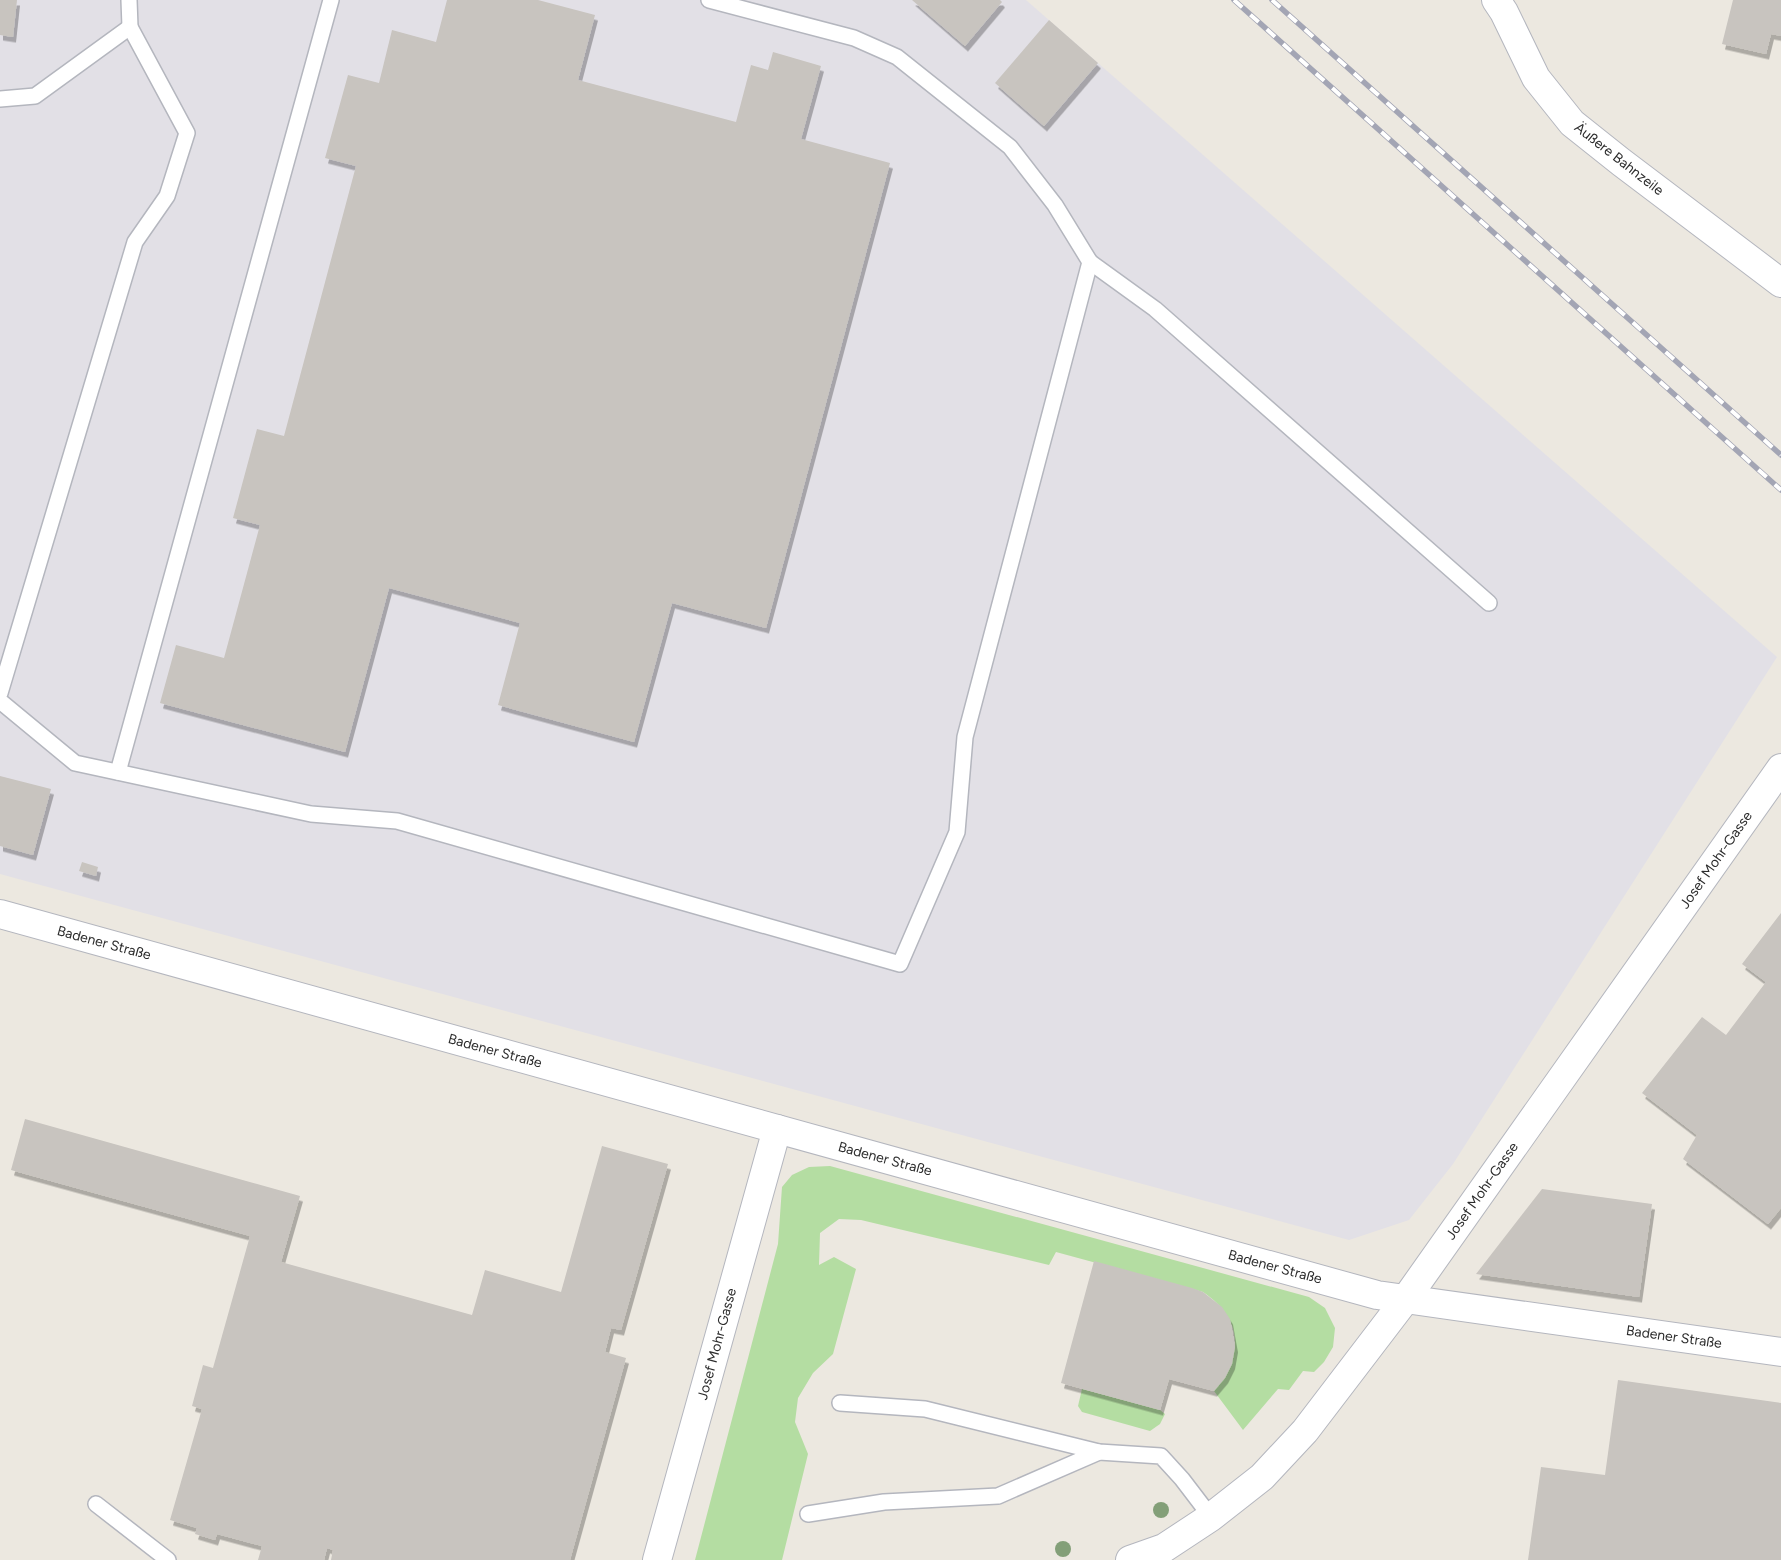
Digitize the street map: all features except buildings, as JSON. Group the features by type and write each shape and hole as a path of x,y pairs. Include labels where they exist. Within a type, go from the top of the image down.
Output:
{"street":[{"name":"Äußere Bahnzeile","path":"1496,0 1504,12 1536,78 1572,123 1620,162 1781,283"},
{"name":"Josef Mohr-Gasse","path":"1130,1560 1164,1548 1211,1517 1262,1476 1305,1431 1405,1300 1781,768"},
{"name":"Badener Straße","path":"0,914 1377,1295 1781,1352"},
{"name":"Josef Mohr-Gasse","path":"657,1560 777,1129"}],"lane":[{"path":"0,693 135,242 167,196 187,133 130,27 129,0"},
{"path":"118,772 331,0"},
{"path":"709,0 854,38 897,57 1010,147 1056,205 1090,262 1155,309 1489,603"},
{"path":"0,99 35,96 130,27"},
{"path":"0,701 75,763 311,814 397,821 900,964 956,832 965,737 1090,262"},
{"path":"840,1403 925,1409 1099,1452 1161,1456 1182,1479 1211,1517"},
{"path":"808,1514 884,1502 998,1496 1099,1452"},
{"path":"96,1504 168,1560"}],"shaded area":[{"path":"0,0 1026,0 1777,657 1453,1164 1409,1220 1349,1240 0,874"}],"green space":[{"path":"830,1166 1309,1297 1325,1308 1335,1328 1333,1347 1324,1362 1314,1372 1303,1371 1289,1390 1278,1389 1243,1430 1214,1391 1224,1377 1234,1351 1235,1338 1232,1326 1226,1314 1203,1292 1056,1252 1049,1265 861,1220 839,1219 820,1233 819,1265 834,1257 856,1269 833,1354 813,1373 798,1398 795,1422 808,1454 782,1560 695,1560 778,1244 782,1187 792,1175 809,1167"},
{"path":"1082,1389 1160,1410 1165,1414 1160,1424 1150,1431 1082,1412 1078,1406"}],"railway":[{"path":"1234,0 1781,490"},
{"path":"1272,0 1781,455"}]}
